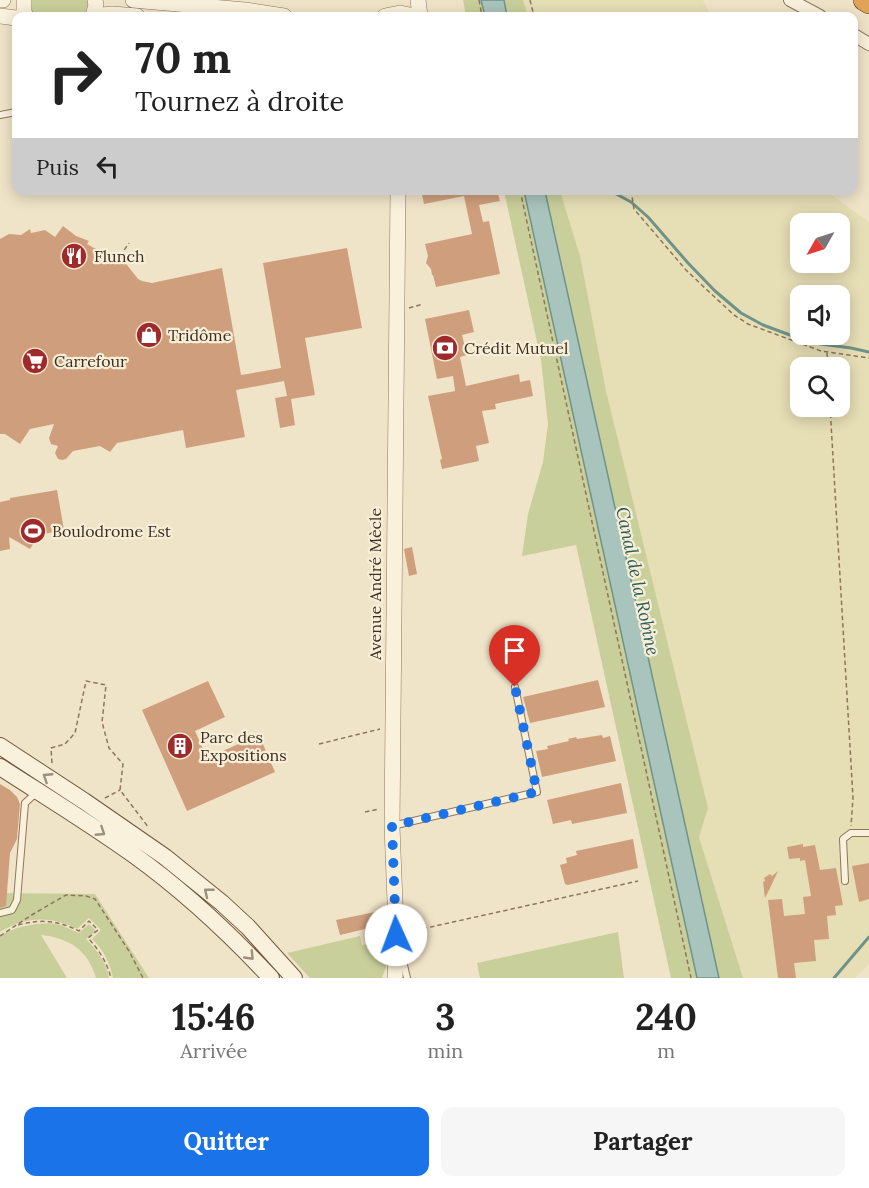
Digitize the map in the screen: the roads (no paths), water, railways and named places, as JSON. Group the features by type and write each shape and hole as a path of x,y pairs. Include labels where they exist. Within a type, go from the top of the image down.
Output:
{"highway":[{"path":"864,0 869,3"}],"main road":[{"path":"0,746 165,857 222,903 294,978"},
{"path":"0,766 135,856 174,885 224,929 271,978"}],"street":[{"path":"133,0 244,5 269,12"},
{"path":"390,12 401,0"},
{"path":"790,0 812,12"},
{"name":"Avenue André Mècle","path":"398,195 392,826 398,972"}],"lane":[{"path":"392,826 537,792 515,687"},
{"path":"25,803 23,794 30,787"},
{"path":"0,913 12,910 17,900 25,803 30,787"},
{"path":"845,881 843,839 851,832 869,833"}],"water":[{"path":"481,0 504,0 506,12 484,12"},
{"path":"525,195 546,195 719,978 697,978"}],"waterway":[{"path":"618,195 631,202 648,217 715,291 741,313 763,325 790,335 821,344 869,352"},
{"path":"834,978 869,937"}],"place":[{"name":"Flunch","path":"74,256"},
{"name":"Tridôme","path":"149,335"},
{"name":"Crédit Mutuel","path":"445,348"},
{"name":"Carrefour","path":"35,361"},
{"name":"Boulodrome Est","path":"33,531"},
{"name":"Parc des Expositions","path":"180,746"}],"water label":[{"name":"Canal de la Robine","path":"638,581"}]}
